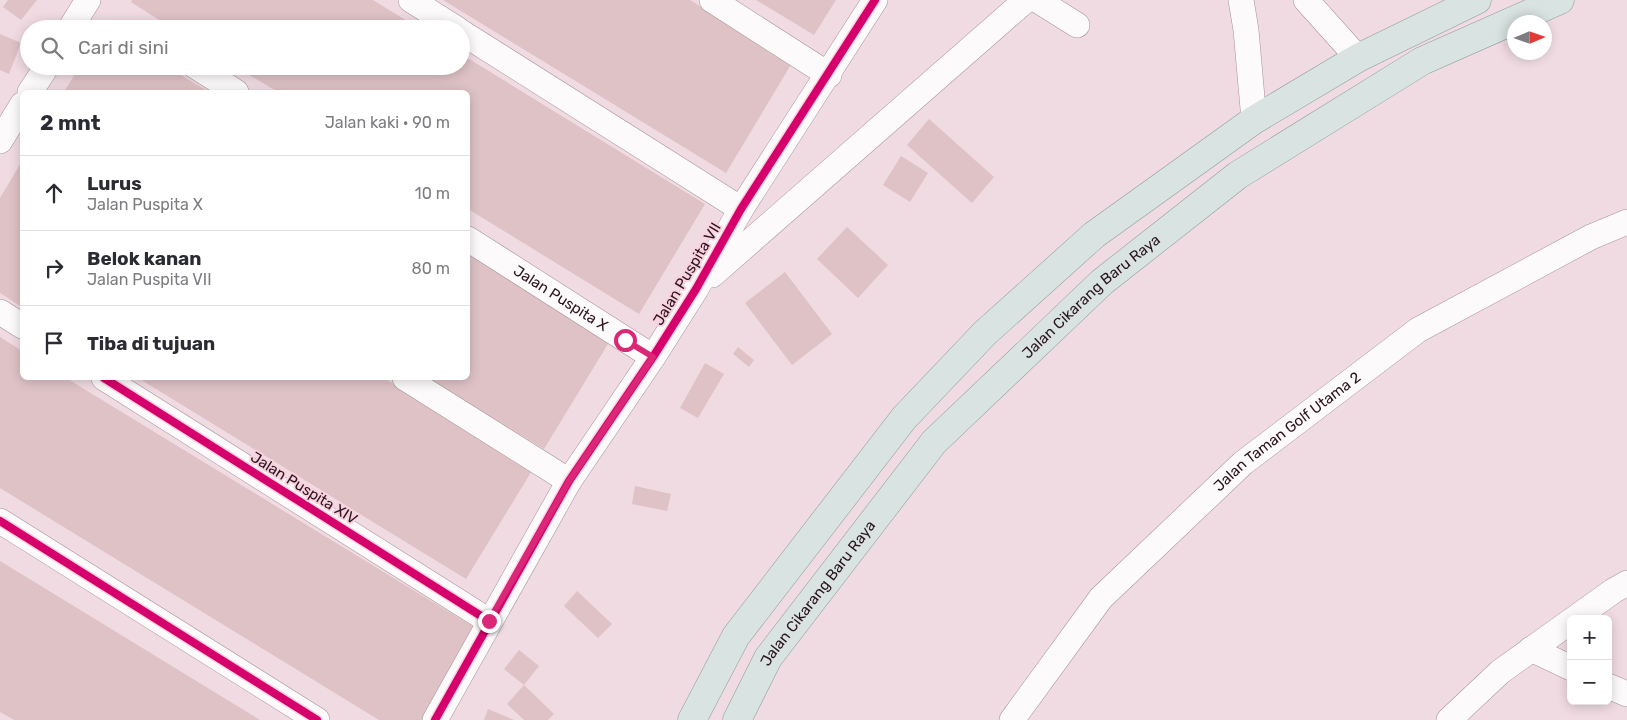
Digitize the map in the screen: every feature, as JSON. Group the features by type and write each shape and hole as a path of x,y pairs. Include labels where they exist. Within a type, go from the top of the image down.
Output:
{"main road":[{"path":"692,720 736,636 904,418 985,333 1094,235 1254,120 1358,58 1477,0"},
{"name":"Jalan Cikarang Baru Raya","path":"737,720 768,658 934,442 1102,282 1238,176 1414,67 1560,0"}],"street":[{"path":"76,20 88,0"},
{"path":"411,0 442,20"},
{"path":"712,0 828,75"},
{"name":"Jalan Puspita VII","path":"435,720 569,481 653,357 696,289 742,209 875,0"},
{"name":"Jalan Puspita VII","path":"696,289 1026,0"},
{"path":"1037,0 1077,25"},
{"path":"1241,0 1246,30 1254,120"},
{"path":"1306,0 1358,58"},
{"path":"470,38 742,209"},
{"path":"31,90 41,75"},
{"path":"209,75 233,90"},
{"path":"8,132 20,109"},
{"name":"Jalan Taman Golf Utama 2","path":"1012,720 1101,598 1243,463 1418,330 1591,238 1627,222"},
{"name":"Jalan Puspita X","path":"470,241 653,357"},
{"path":"0,312 20,325"},
{"name":"Jalan Puspita XIV","path":"107,380 489,621"},
{"path":"408,380 569,481"},
{"path":"0,521 318,720"},
{"path":"1580,615 1627,583"},
{"path":"1449,720 1500,672 1567,624"},
{"path":"1531,649 1567,666"},
{"path":"1612,688 1627,694"}],"building":[{"path":"8,0 37,0 21,20 3,7"},
{"path":"132,0 373,0 405,20 159,20 131,2"},
{"path":"443,0 690,0 792,63 726,173"},
{"path":"756,0 836,0 814,35"},
{"path":"0,34 20,43 20,46 9,74 0,70"},
{"path":"470,60 705,204 639,314 470,210 470,90 275,90 249,75 470,75"},
{"path":"74,75 181,75 206,90 65,90"},
{"path":"929,119 994,177 972,203 907,145"},
{"path":"901,156 928,173 910,202 883,185"},
{"path":"20,164 20,306 0,293 0,198"},
{"path":"847,227 888,265 858,298 817,259"},
{"path":"470,252 611,339 544,449 431,380 470,380"},
{"path":"785,272 832,334 792,365 745,303"},
{"path":"0,337 20,350 20,380 69,380 477,629 422,720 379,720 0,488"},
{"path":"738,347 754,360 749,367 733,354"},
{"path":"705,363 724,374 698,418 680,408"},
{"path":"141,380 387,380 533,469 466,579"},
{"path":"635,486 671,494 667,511 632,504"},
{"path":"0,561 260,720 14,720 0,712"},
{"path":"577,591 612,624 598,638 564,606"},
{"path":"519,650 539,666 524,685 504,669"},
{"path":"524,685 554,714 548,720 524,720 507,704"},
{"path":"488,709 514,720 484,720"}],"cycle path":[{"path":"435,720 569,481 653,357 696,289 741,209 875,0"},
{"path":"107,380 489,621"},
{"path":"0,521 317,720"}],"route":[{"path":"489,621 569,481 653,357 625,340"}]}
